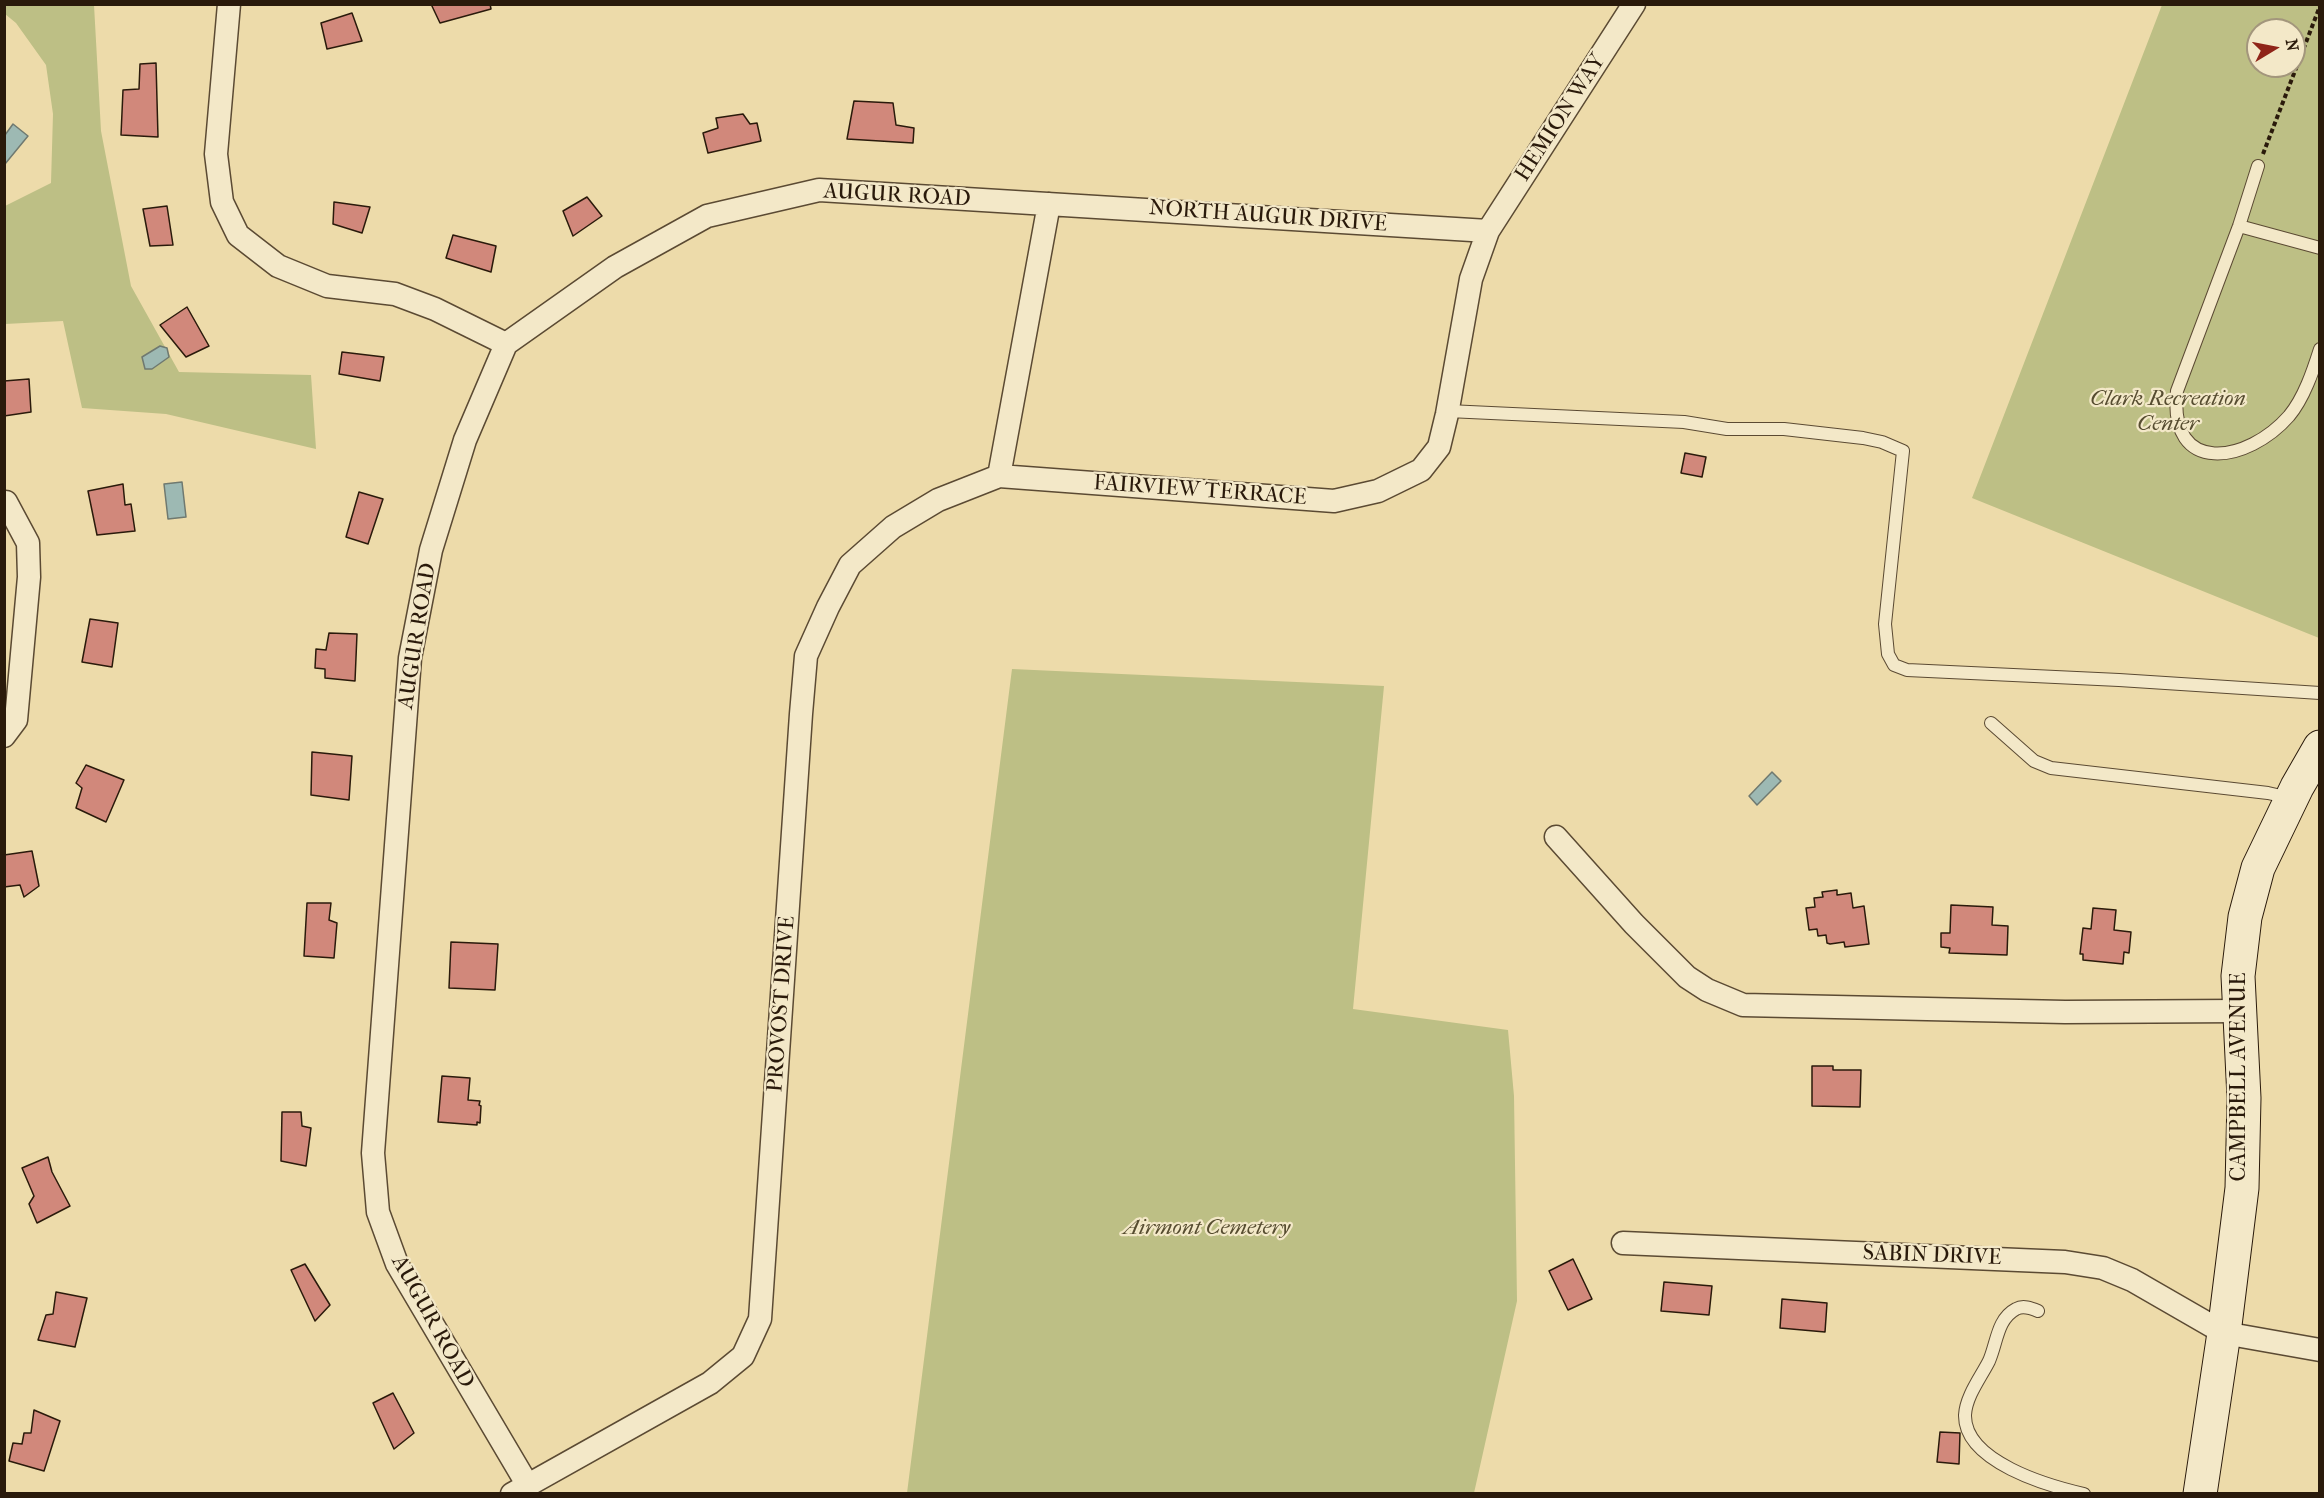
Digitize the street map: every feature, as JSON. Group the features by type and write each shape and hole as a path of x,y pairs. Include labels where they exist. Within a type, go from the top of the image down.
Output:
{"street":[{"path":"229,4 216,154 222,202 238,235 278,266 327,286 395,294 435,309 506,344"},
{"name":"HEMION WAY","path":"1488,231 1634,4"},
{"name":"AUGUR ROAD","path":"519,1489 397,1264 378,1212 373,1153 410,658 431,550 465,440 506,344 615,267 708,216 819,190 1049,204"},
{"path":"999,476 1049,204"},
{"name":"NORTH AUGUR DRIVE","path":"1049,204 1488,231"},
{"name":"FAIRVIEW TERRACE","path":"999,476 1334,501 1378,491 1421,470 1439,447 1448,411 1471,279 1488,231"},
{"name":"PROVOST DRIVE","path":"519,1489 710,1383 743,1356 760,1319 806,656 850,565 893,527 938,500 999,476"},
{"path":"4,736 16,720 29,577 28,543 6,502"},
{"name":"CAMPBELL AVENUE","path":"2200,1494 2224,1333 2242,1188 2244,1098 2238,976 2245,917 2258,868 2292,798 2317,759"},
{"path":"1556,837 1634,924 1687,977 1707,990 1743,1005 2065,1012 2240,1011"},
{"name":"SABIN DRIVE","path":"1623,1243 2065,1262 2103,1268 2132,1280 2224,1333 2319,1350"}],"lane":[{"path":"2258,166 2239,226 2177,391 2175,412 2181,430 2193,448 2210,454 2241,451 2267,436 2290,414 2306,387 2319,349"},
{"path":"2239,226 2319,248"},
{"path":"1448,411 1684,422 1727,429 1784,429 1882,441 1903,451 1885,624 1888,654 1894,665 1907,670 2119,680 2319,693"},
{"path":"1990,723 2034,761 2051,768 2268,793 2292,798"},
{"path":"2038,1311 2021,1307 2014,1309 2005,1319 1999,1329 1991,1356 1970,1398 1966,1409 1966,1424 1978,1446 2012,1470 2046,1485 2084,1494"}],"path":[{"path":"2258,166 2319,6"}],"green space":[{"path":"5,5 94,5 101,131 131,286 179,372 311,375 316,449 166,414 82,408 63,321 5,324 5,206 51,183 53,114 46,65 16,23 5,14"},
{"name":"Clark Recreation Center","path":"2162,5 2319,5 2319,638 1972,498"},
{"name":"Airmont Cemetery","path":"1012,669 1384,686 1353,1009 1508,1030 1514,1096 1517,1301 1474,1493 907,1493"}],"water":[{"path":"13,124 28,136 5,164 5,135"},
{"path":"160,346 167,348 169,357 152,369 145,369 142,357"},
{"path":"182,482 186,517 168,519 164,484"},
{"path":"1772,772 1781,781 1757,805 1749,796"}],"building":[{"path":"431,4 490,4 491,9 440,23"},
{"path":"352,13 362,41 327,49 321,23"},
{"path":"156,63 158,137 121,135 123,90 139,89 140,64"},
{"path":"854,101 893,103 896,125 914,128 913,143 847,139"},
{"path":"743,114 750,124 757,123 761,141 708,153 703,133 718,128 716,118"},
{"path":"587,197 602,216 573,236 563,211"},
{"path":"334,202 370,207 362,233 333,224"},
{"path":"167,206 173,245 150,246 143,209"},
{"path":"453,235 496,246 491,272 446,258"},
{"path":"187,307 209,346 186,357 160,325"},
{"path":"342,352 384,357 380,381 339,374"},
{"path":"29,379 31,412 4,416 4,381"},
{"path":"1685,453 1706,457 1702,477 1681,473"},
{"path":"123,484 125,505 131,504 135,531 97,535 88,491"},
{"path":"359,492 383,499 368,544 346,537"},
{"path":"90,619 118,623 112,667 82,662"},
{"path":"329,633 357,634 355,681 325,678 325,669 315,668 316,649 326,650"},
{"path":"312,752 352,756 349,800 311,795"},
{"path":"86,765 124,780 106,822 76,808 82,788 76,783"},
{"path":"32,851 39,886 24,897 20,885 4,887 4,855"},
{"path":"1837,890 1837,895 1851,893 1853,908 1864,906 1869,944 1845,947 1844,942 1830,944 1827,943 1826,935 1818,936 1817,929 1809,930 1806,908 1815,907 1814,898 1823,897 1822,892"},
{"path":"307,903 331,903 329,920 337,923 334,958 304,956"},
{"path":"1951,905 1993,907 1992,925 2008,926 2007,955 1949,953 1950,948 1941,947 1941,933 1950,933"},
{"path":"2093,908 2116,910 2114,930 2131,932 2129,953 2124,952 2123,964 2083,960 2083,954 2080,954 2083,928 2091,929"},
{"path":"451,942 498,944 495,990 449,988"},
{"path":"1812,1066 1833,1066 1833,1070 1861,1070 1860,1107 1812,1106"},
{"path":"442,1076 470,1078 468,1100 480,1101 480,1123 477,1122 477,1125 438,1122"},
{"path":"282,1112 301,1112 302,1126 311,1128 306,1166 281,1161"},
{"path":"48,1157 52,1172 70,1206 37,1223 29,1204 34,1196 22,1168"},
{"path":"1573,1259 1592,1299 1568,1310 1549,1271"},
{"path":"305,1264 330,1305 315,1321 291,1270"},
{"path":"1664,1282 1712,1286 1709,1315 1661,1311"},
{"path":"56,1292 87,1298 75,1347 38,1340 46,1315 53,1314"},
{"path":"1782,1299 1827,1303 1825,1332 1780,1328"},
{"path":"393,1393 414,1433 394,1449 373,1403"},
{"path":"34,1410 60,1421 44,1471 9,1461 13,1443 22,1444 24,1433 31,1433"},
{"path":"1940,1432 1960,1433 1959,1464 1937,1462"}]}
